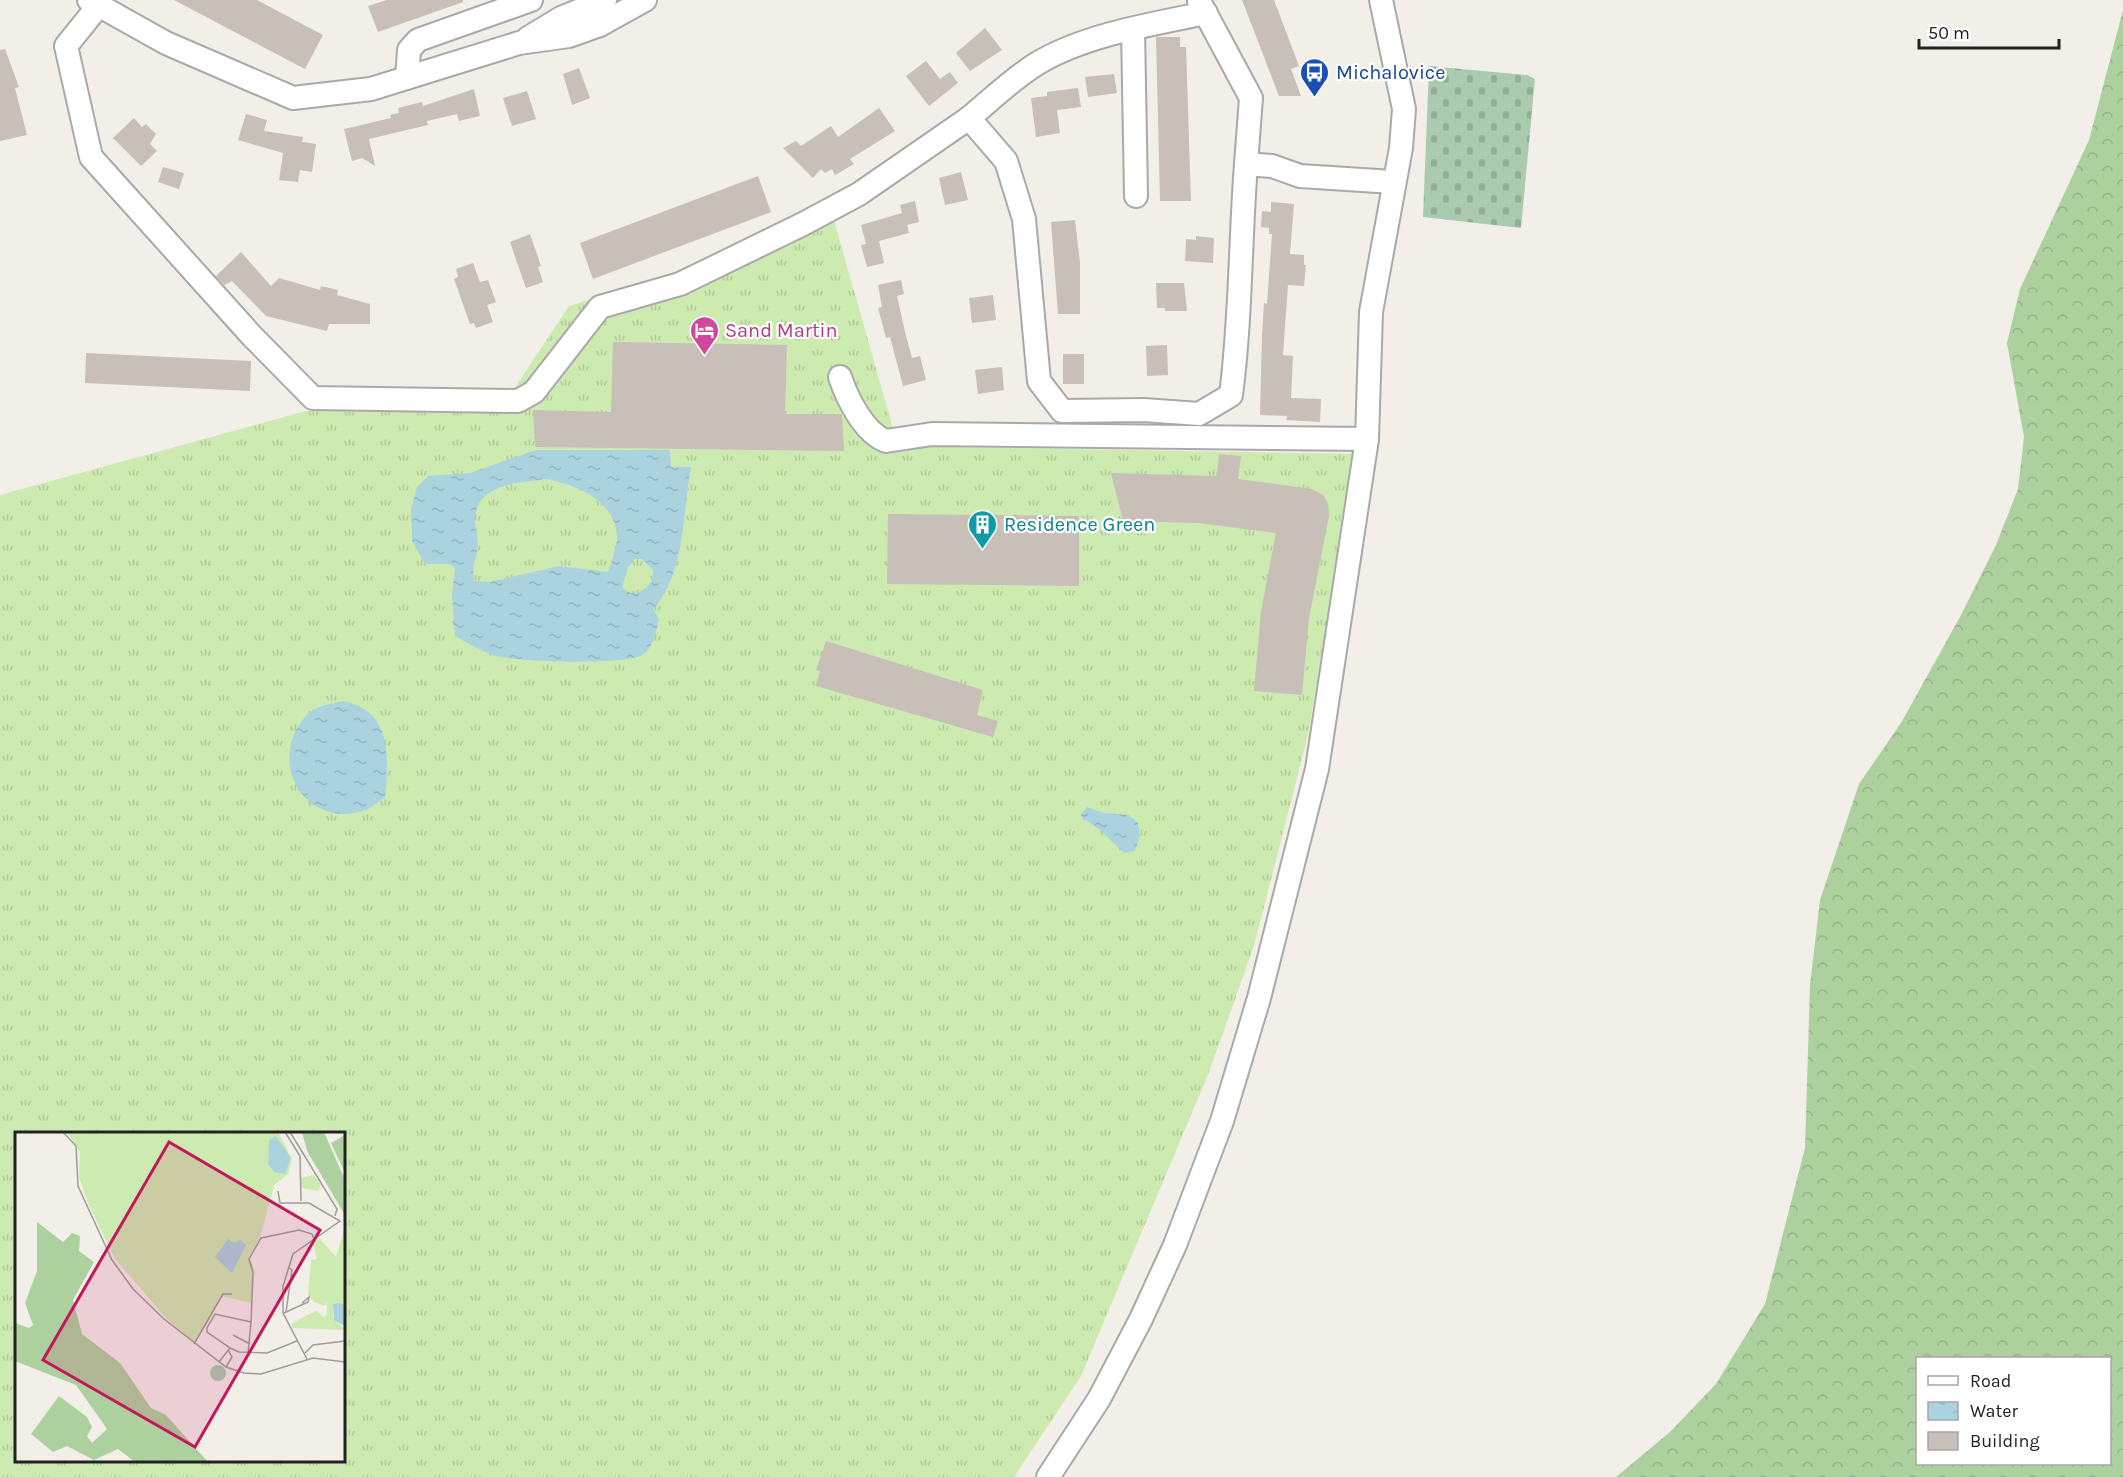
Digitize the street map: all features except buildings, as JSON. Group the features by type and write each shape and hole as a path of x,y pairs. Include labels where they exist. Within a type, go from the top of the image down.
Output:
{"street":[{"path":"407,78 409,50 418,40 531,0"},
{"path":"519,43 561,18 605,0"},
{"path":"645,0 600,25 569,36 519,43 371,89 292,98 166,43 94,3 66,46 91,158 251,335 313,398 518,401 534,392 600,307 680,284 803,225 859,194 969,118 1046,59 1202,6 1251,98 1240,246 1237,350 1231,395 1199,414 1144,410 1062,411 1039,381 1021,209 1006,161 969,118"},
{"path":"1048,1477 1099,1399 1140,1319 1174,1245 1225,1110 1259,998 1317,769 1367,439 1371,312 1401,148 1404,109 1381,0"},
{"path":"1133,28 1136,196"},
{"path":"1246,164 1272,166 1300,176 1393,182"},
{"path":"840,377 845,392 870,430 886,441 932,434 1367,439"}],"green space":[{"path":"2123,10 2123,1477 1616,1477 1670,1432 1716,1384 1765,1304 1805,1148 1810,985 1820,900 1859,784 1901,723 1960,617 1996,545 2018,489 2024,437 2007,343 2020,289 2089,140"},
{"path":"1429,66 1527,75 1535,79 1521,228 1423,217"},
{"path":"828,199 898,446 1355,454 1308,735 1254,946 1208,1075 1081,1376 1014,1477 0,1477 0,495 306,411 498,413 569,306 705,263"}],"water":[{"path":"536,450 670,450 671,467 691,467 677,561 663,595 653,609 659,619 654,639 646,652 632,658 616,660 573,662 512,659 477,648 455,636 452,595 455,568 450,564 425,564 412,541 411,509 417,487 428,476 470,473","holes":["546,479 570,486 594,497 611,515 616,526 617,540 608,572 559,566 490,582 474,581 478,545 475,522 477,509 482,499 500,487","635,559 642,559 653,570 652,582 641,591 630,593 622,587 628,567"]},
{"path":"343,701 359,706 371,714 379,725 384,737 387,766 385,797 366,810 345,814 326,811 310,802 298,789 291,773 289,754 294,735 309,713 323,706"},
{"path":"1087,807 1105,813 1129,815 1138,823 1140,836 1135,851 1124,853 1100,830 1080,816"}],"place":[{"name":"Michalovice","path":"1315,98"},
{"name":"Sand Martin","path":"704,356"},
{"name":"Residence Green","path":"983,550"}]}
